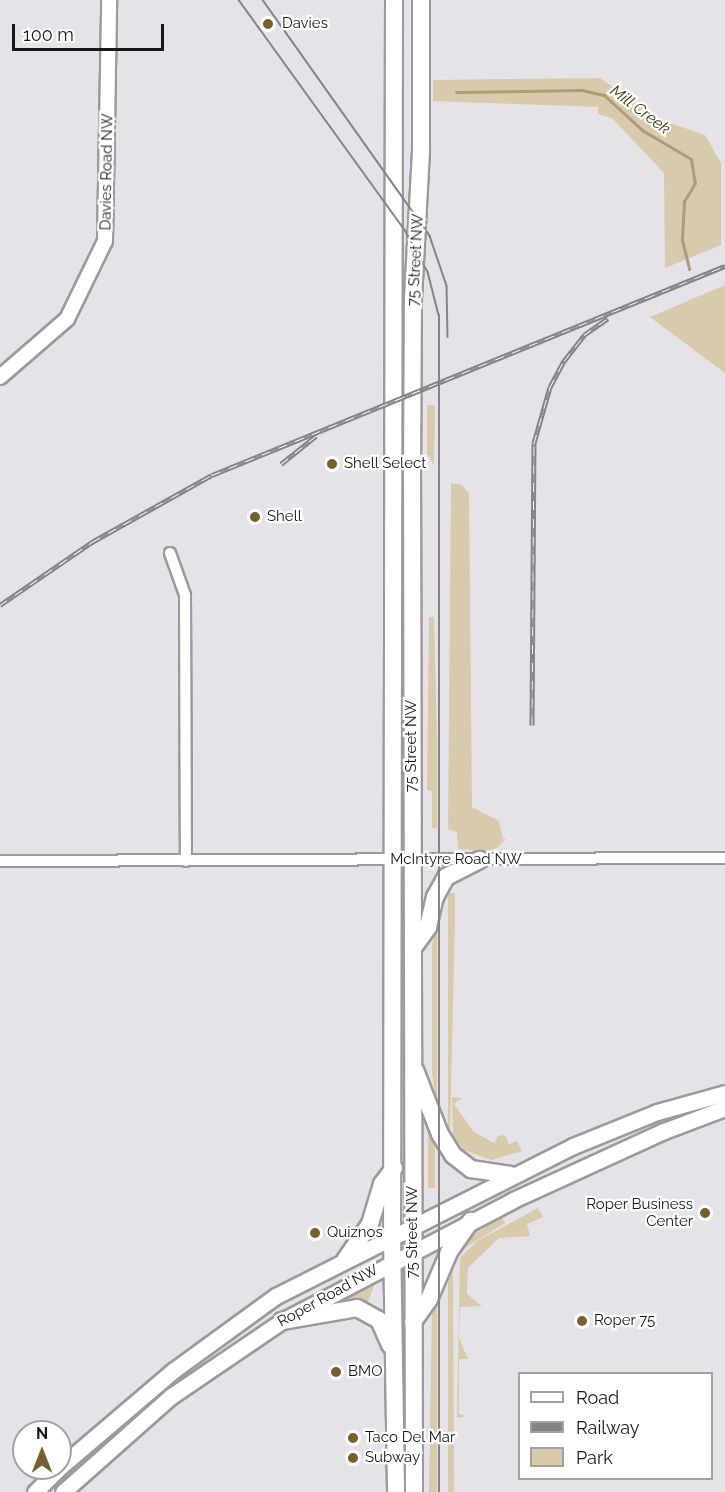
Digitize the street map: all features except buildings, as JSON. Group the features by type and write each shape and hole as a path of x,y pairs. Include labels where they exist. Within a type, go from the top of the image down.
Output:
{"main road":[{"name":"75 Street NW","path":"394,0 394,1168 392,1235 396,1492"},
{"name":"75 Street NW","path":"414,1492 413,299 421,149 421,19 418,0"},
{"path":"413,948 428,927 435,897 446,877 480,860"},
{"path":"412,1065 440,1134 453,1155 471,1169 511,1175"},
{"name":"Roper Road NW","path":"72,1456 130,1405 228,1329 276,1296 511,1175 646,1116 725,1093"},
{"name":"Roper Road NW","path":"63,1492 170,1396 282,1321 412,1250 471,1221 664,1131 725,1108"},
{"path":"345,1260 370,1224 382,1184 394,1168"},
{"path":"413,1322 429,1299 449,1252 471,1221"},
{"path":"282,1321 342,1309 366,1311 383,1325 394,1357"},
{"name":"Roper Road NW","path":"35,1492 47,1480"}],"street":[{"name":"Davies Road NW","path":"0,376 67,319 105,241 109,0"},
{"path":"170,553 185,595 186,861"},
{"name":"McIntyre Road NW","path":"0,861 725,858"}],"green space":[{"path":"600,78 656,118 705,135 721,163 721,245 665,268 664,173 612,118 598,114 598,107 433,101 433,80"},
{"path":"725,285 725,373 650,317"},
{"path":"407,397 405,724 403,398"},
{"path":"427,405 435,405 434,465 427,454"},
{"path":"451,483 462,485 469,493 472,807 499,821 503,839 506,839 497,848 486,851 458,849 457,832 448,829"},
{"path":"429,617 434,617 437,828 432,828 432,791 427,790"},
{"path":"448,893 455,893 450,1133 464,1156 448,1138"},
{"path":"437,914 437,1109 432,1072 432,948"},
{"path":"452,1097 462,1098 454,1104 474,1132 494,1143 498,1136 505,1135 509,1144 517,1141 522,1151 491,1160 464,1150 453,1135"},
{"path":"428,1120 435,1141 435,1188 428,1188"},
{"path":"538,1208 543,1217 527,1224 530,1236 499,1238 468,1268 467,1294 482,1306 460,1307 459,1338 468,1359 459,1359 459,1414 467,1416 457,1418 460,1258 477,1241"},
{"path":"502,1217 505,1223 460,1251 469,1237"},
{"path":"453,1269 454,1492 448,1492 448,1270"},
{"path":"377,1279 366,1306 324,1308"},
{"path":"437,1289 437,1492 429,1492 432,1309"}],"waterway":[{"name":"Mill Creek","path":"456,92 582,90 604,95 642,130 691,159 695,183 684,201 682,240 689,269"}],"tram line":[{"path":"239,0 405,230 428,272 439,315 439,1492"},
{"path":"263,0 430,236 447,286 448,337"}],"railway":[{"path":"0,605 92,542 212,475 725,266"},
{"path":"532,725 534,443 550,387 564,361 584,335 608,318"},
{"path":"281,464 316,436"}],"place":[{"name":"Davies","path":"268,24"},
{"name":"Shell Select","path":"332,464"},
{"name":"Shell","path":"255,517"},
{"name":"Roper Business Center","path":"705,1213"},
{"name":"Quiznos","path":"315,1233"},
{"name":"Roper 75","path":"582,1321"},
{"name":"BMO","path":"336,1372"},
{"name":"Taco Del Mar","path":"353,1438"},
{"name":"Subway","path":"353,1458"}]}
